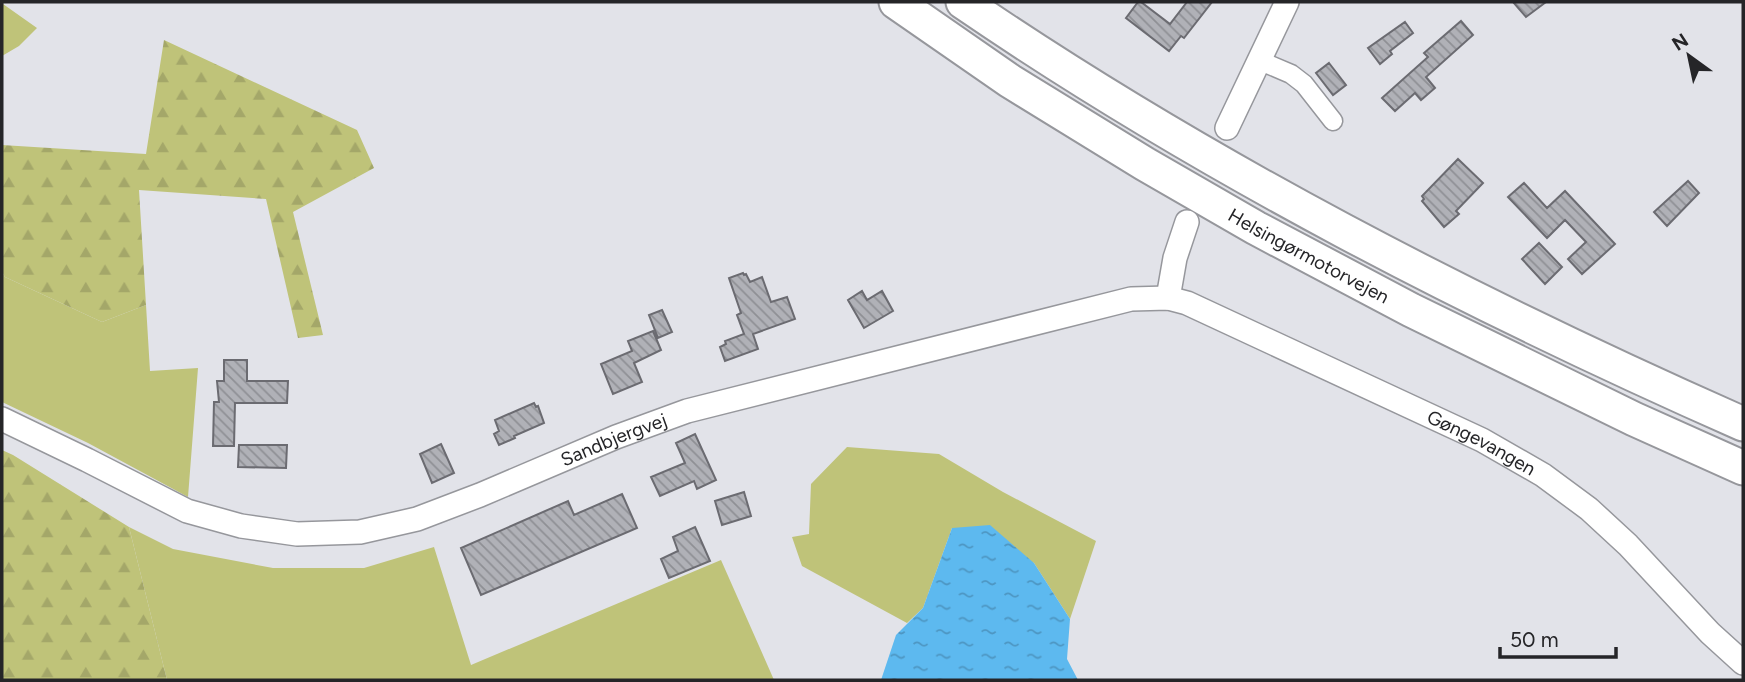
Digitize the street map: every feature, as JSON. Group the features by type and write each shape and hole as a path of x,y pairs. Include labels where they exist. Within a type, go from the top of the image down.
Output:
{"highway":[{"name":"Helsingørmotorvejen","path":"896,2 1010,81 1256,228 1423,316 1634,419 1743,468"},
{"name":"Helsingørmotorvejen","path":"963,2 1120,103 1267,189 1419,270 1561,341 1743,424"}],"street":[{"path":"1227,128 1287,2"},
{"path":"1258,60 1291,74 1304,84 1333,121"},
{"path":"1168,298 1175,258 1187,222"},
{"name":"Sandbjergvej","path":"2,419 187,511 242,526 297,534 360,532 417,519 616,437 687,411 1131,299 1168,298"},
{"name":"Gøngevangen","path":"1168,298 1188,303 1458,428 1543,475 1589,509 1629,545 1710,633 1743,663"}],"green space":[{"path":"3,4 37,28 19,46 2,56"},
{"path":"164,40 357,130 374,168 293,212 323,335 298,338 266,199 139,190 146,305 102,322 5,277 2,272 2,145 146,154"},
{"path":"2,272 5,277 102,322 146,305 150,371 198,368 188,497 88,443 2,402"},
{"path":"847,447 939,454 1003,492 1096,541 1070,619 1034,563 952,528 923,608 907,623 802,566 792,537 809,534 811,484"},
{"path":"2,450 129,527 167,680 2,680"},
{"path":"129,527 173,549 273,568 364,568 434,547 471,665 721,560 774,680 167,680"}],"water":[{"path":"990,525 1034,563 1070,619 1067,659 1078,680 881,680 896,635 923,608 952,528"}],"building":[{"path":"1138,2 1170,24 1187,2 1212,2 1184,38 1181,36 1169,51 1126,18"},
{"path":"1513,2 1546,2 1526,17"},
{"path":"1461,21 1473,35 1426,77 1435,88 1421,100 1415,93 1395,111 1382,98 1428,57 1424,53"},
{"path":"1405,22 1413,33 1390,51 1392,54 1380,64 1368,48"},
{"path":"1329,63 1346,85 1333,95 1316,73"},
{"path":"1458,159 1483,183 1456,211 1459,214 1444,227 1422,201 1422,196"},
{"path":"1688,181 1699,193 1667,226 1654,212"},
{"path":"1524,183 1547,208 1565,191 1615,244 1582,274 1568,259 1586,242 1565,220 1547,238 1508,197"},
{"path":"1539,243 1562,267 1545,284 1522,259"},
{"path":"743,273 750,282 762,277 771,302 787,297 795,319 753,334 758,349 725,361 720,347 726,344 725,341 744,334 737,315 741,313 729,278"},
{"path":"862,291 867,300 882,291 893,311 864,328 848,300"},
{"path":"662,310 672,332 658,338 649,315"},
{"path":"653,331 661,350 634,363 642,382 613,394 601,364 632,351 628,341"},
{"path":"224,360 247,360 247,381 288,381 287,403 235,403 234,446 213,446 214,402 219,402 217,381 224,381"},
{"path":"534,403 538,406 544,423 499,445 494,434 499,431 495,420"},
{"path":"695,434 716,480 697,489 694,481 660,496 651,477 685,463 676,443"},
{"path":"441,444 454,473 432,483 420,454"},
{"path":"239,445 287,445 286,468 238,467"},
{"path":"744,492 751,516 722,525 715,501"},
{"path":"622,494 637,528 481,595 461,548 568,501 574,515"},
{"path":"695,527 710,561 669,578 661,559 678,551 673,537"}]}
